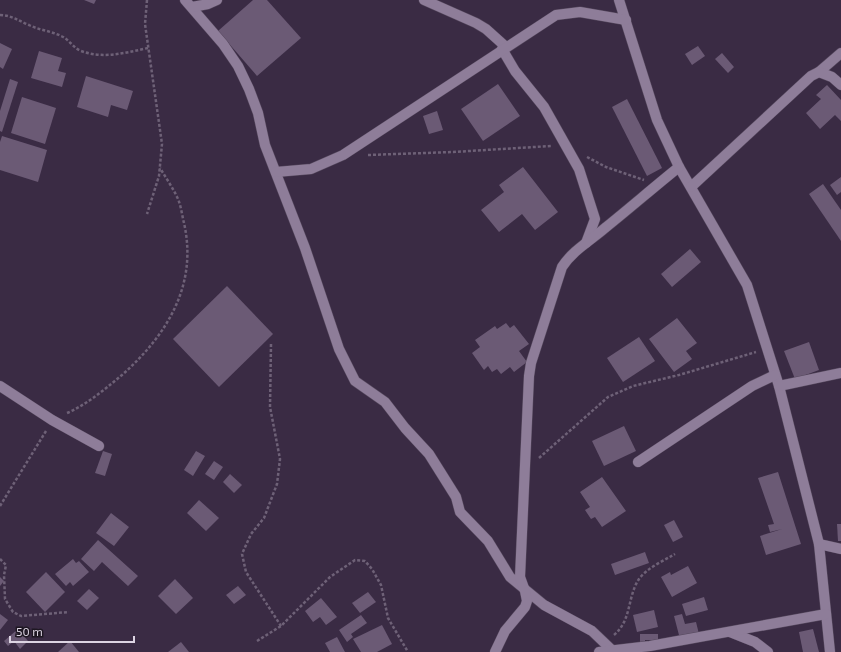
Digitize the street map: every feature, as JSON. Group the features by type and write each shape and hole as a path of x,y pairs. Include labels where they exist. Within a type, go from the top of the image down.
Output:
{"street":[{"path":"189,4 208,4 217,0"},
{"path":"424,0 486,29 504,48 515,71 544,107 580,169 594,219 586,243"},
{"path":"619,0 657,120 679,167 747,285 766,349 780,386 819,544 830,652"},
{"path":"189,4 238,66 258,113 265,145 305,248 339,349 355,381 385,402 405,428 429,454 456,496 460,512 488,541 510,577 525,591 544,605 592,631 613,651"},
{"path":"276,172 312,169 343,155 556,15 580,12 626,20"},
{"path":"691,187 811,76 819,72 841,53"},
{"path":"819,72 832,77 841,85"},
{"path":"495,652 505,631 525,607 525,591 520,577 528,376 531,362 562,268 569,256 679,167"},
{"path":"780,386 841,373"},
{"path":"638,462 752,386 775,375"},
{"path":"0,386 52,420 99,446"},
{"path":"819,544 841,549"},
{"path":"599,652 653,649 730,632 826,614"},
{"path":"730,632 755,642 768,652"}],"path":[{"path":"147,0 145,24 162,144 159,176 147,214"},
{"path":"0,16 6,15 35,28 59,35 66,38 80,50 104,56 148,48"},
{"path":"366,155 556,146 568,148 606,167 658,184"},
{"path":"0,506 35,452 52,420 75,410 98,395 138,360 166,325 181,296 188,267 187,234 179,200 160,168"},
{"path":"271,344 270,407 280,459 277,484 264,518 251,534 242,554 246,572 280,626"},
{"path":"525,470 608,397 634,386 679,375 720,361 766,349"},
{"path":"604,643 623,625 639,578 675,554"},
{"path":"0,560 6,565 4,575 5,599 13,612 21,616 69,612"},
{"path":"257,641 280,626 330,577 355,560 365,562 372,569 381,585 388,618 408,652"}],"building":[{"path":"84,0 96,0 94,4"},
{"path":"253,0 267,0 301,38 257,76 218,31"},
{"path":"0,43 12,49 3,69 0,67"},
{"path":"698,46 705,56 692,65 685,54"},
{"path":"39,51 62,58 58,71 66,73 62,87 31,78"},
{"path":"722,53 734,67 728,73 715,59"},
{"path":"86,76 133,91 127,110 111,105 108,117 77,107"},
{"path":"10,79 18,82 2,132 0,131 0,111"},
{"path":"498,84 520,116 483,141 461,109"},
{"path":"827,85 841,100 841,121 835,115 820,129 806,113 821,99 816,95"},
{"path":"22,97 56,108 45,144 11,133"},
{"path":"627,99 662,168 647,176 612,107"},
{"path":"437,111 443,130 429,134 423,116"},
{"path":"2,136 47,150 38,182 0,170 0,142"},
{"path":"523,167 558,212 535,230 522,214 499,232 481,210 504,192 499,185"},
{"path":"841,177 841,192 837,195 830,185"},
{"path":"823,184 841,210 841,241 809,194"},
{"path":"690,249 701,262 672,287 661,274"},
{"path":"227,286 273,334 219,387 173,339"},
{"path":"677,318 697,343 686,351 692,359 674,372 649,339"},
{"path":"506,323 510,328 514,325 529,344 519,351 527,362 514,372 510,367 501,374 497,369 492,372 488,366 484,370 472,353 480,347 475,340 495,326 497,329"},
{"path":"639,337 655,361 623,382 607,358"},
{"path":"809,342 819,370 795,379 784,351"},
{"path":"624,426 636,451 604,466 592,441"},
{"path":"103,451 112,454 105,476 95,473"},
{"path":"196,451 205,456 193,476 184,470"},
{"path":"214,461 223,467 214,480 205,474"},
{"path":"778,472 801,544 766,555 760,536 782,529 770,532 768,525 774,524 758,478"},
{"path":"230,474 242,485 234,493 223,482"},
{"path":"602,477 626,511 602,527 595,517 591,519 585,510 590,507 580,492"},
{"path":"199,500 219,518 206,531 187,513"},
{"path":"111,513 129,527 114,546 96,533"},
{"path":"674,520 683,537 673,542 664,525"},
{"path":"837,524 841,524 841,541 838,541"},
{"path":"98,540 138,576 128,586 102,562 94,571 81,559"},
{"path":"645,552 649,563 615,575 611,564"},
{"path":"73,559 76,563 79,561 89,572 73,586 70,582 66,586 55,574"},
{"path":"688,566 697,583 672,597 661,577 670,572 671,575"},
{"path":"46,572 65,592 45,612 26,592"},
{"path":"0,577 4,581 0,586"},
{"path":"175,579 193,598 176,614 158,596"},
{"path":"238,586 246,595 234,604 226,595"},
{"path":"89,589 99,598 87,610 77,601"},
{"path":"368,592 376,602 360,613 352,603"},
{"path":"704,597 708,610 686,616 682,604"},
{"path":"321,598 337,617 326,625 320,617 313,622 305,611"},
{"path":"654,610 658,627 637,632 633,615"},
{"path":"0,614 8,620 0,630"},
{"path":"682,614 685,624 696,622 699,634 680,639 674,616"},
{"path":"361,615 367,623 351,634 353,637 347,642 339,630"},
{"path":"382,625 392,644 377,652 361,652 353,639"},
{"path":"18,629 28,641 20,649 14,641 8,646 4,641"},
{"path":"813,629 819,652 803,652 799,632"},
{"path":"640,634 658,634 658,640 645,640 645,643 640,643"},
{"path":"337,637 345,652 330,652 325,643"},
{"path":"70,641 79,652 58,652"},
{"path":"181,642 189,652 168,652"}]}
